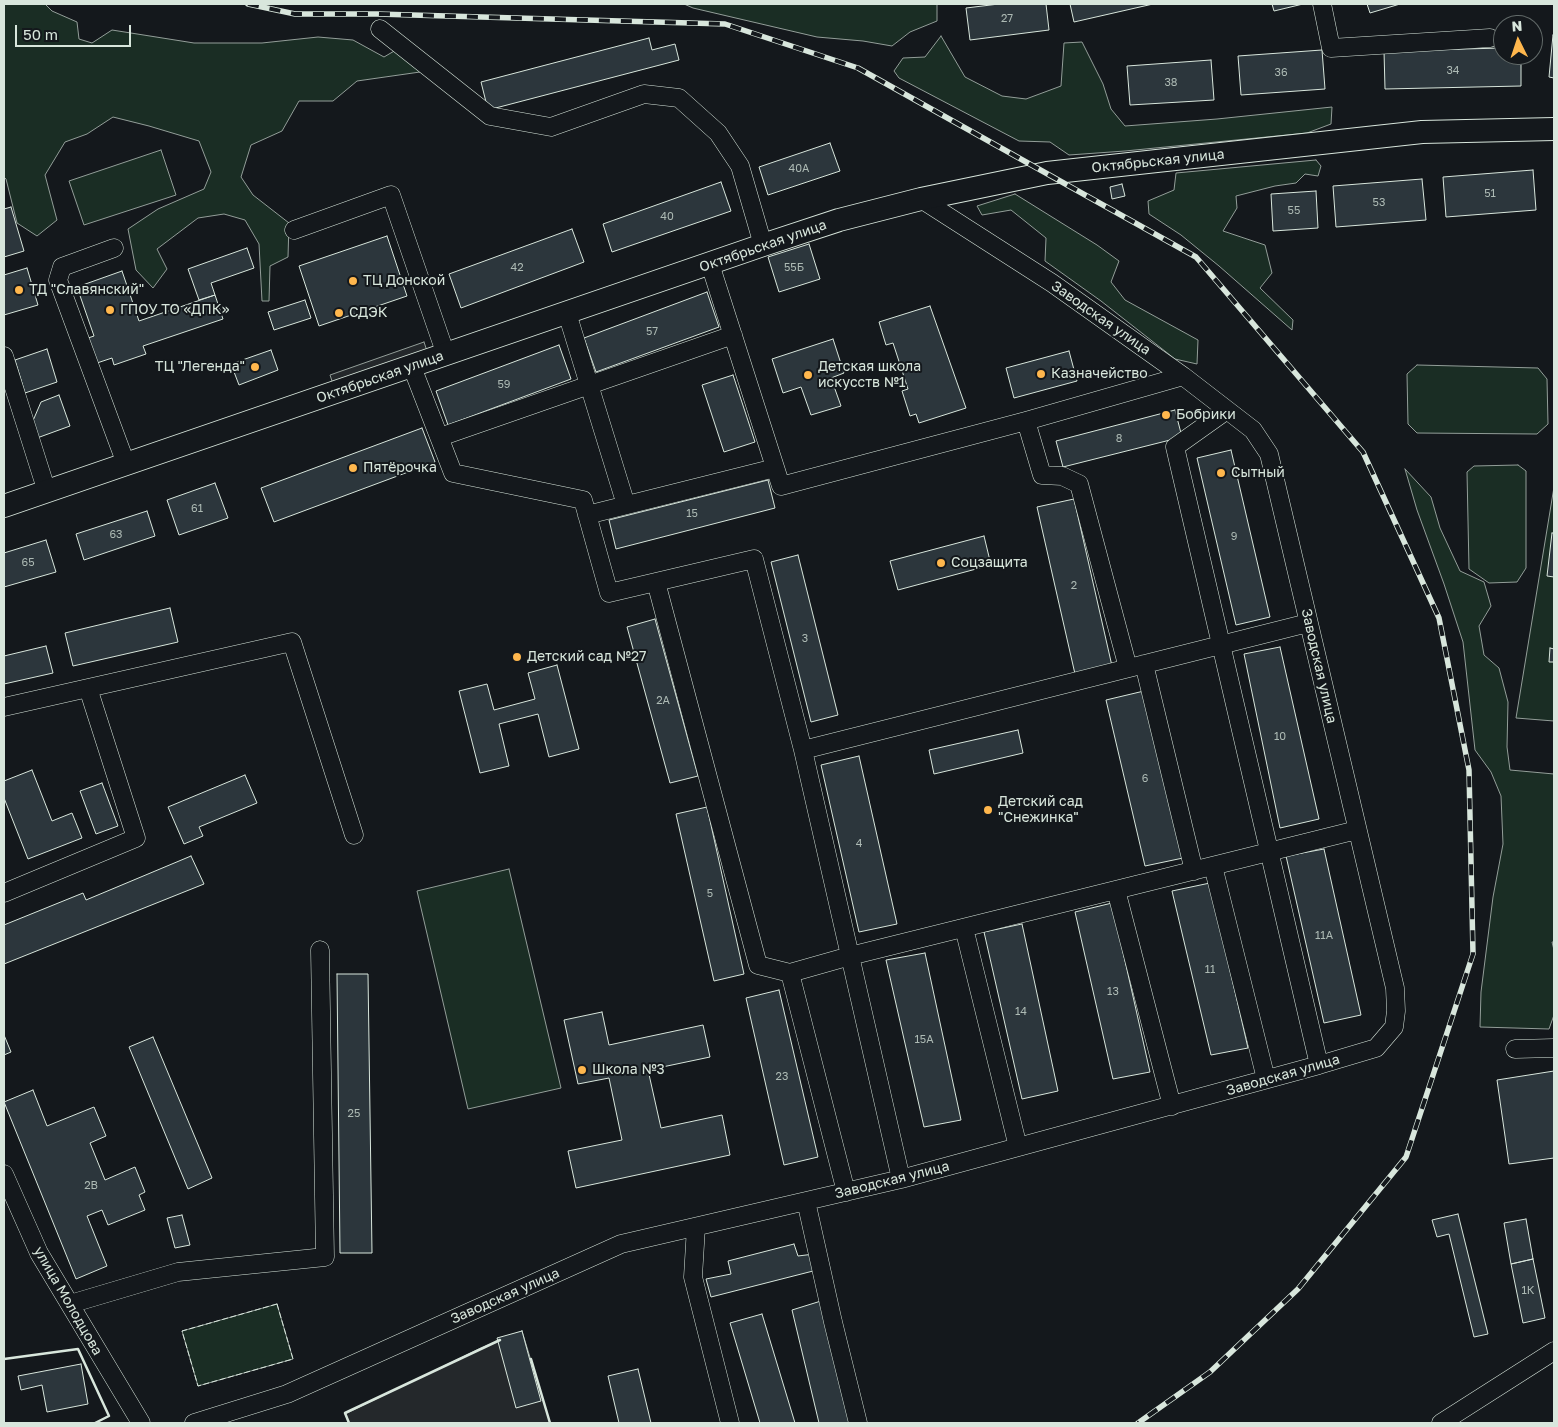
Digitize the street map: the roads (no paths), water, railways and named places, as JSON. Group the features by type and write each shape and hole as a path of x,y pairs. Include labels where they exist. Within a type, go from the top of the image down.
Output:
{"main road":[{"name":"Октябрьская улица","path":"4,506 839,220 921,199 1057,172 1422,132 1554,129"}],"street":[{"path":"1322,4 1331,48 1490,38"},
{"path":"380,28 490,116 551,127 644,94 679,98 718,133 740,166 763,246"},
{"path":"294,230 391,195 446,355"},
{"name":"Заводская улица","path":"194,1423 287,1394 621,1244 901,1179 1319,1065 1376,1048 1394,1027 1396,1011 1395,988 1269,454 1254,430 1183,376 1052,283 921,199"},
{"path":"114,248 62,267 58,280 126,464"},
{"path":"710,264 781,486 1026,421 1183,376"},
{"path":"567,313 626,505"},
{"path":"440,437 589,384 733,336"},
{"path":"4,356 46,492"},
{"path":"412,367 453,473 583,500 609,593 754,559 803,750 901,1179"},
{"path":"1227,410 1175,447 1319,1065"},
{"path":"1026,421 1042,476 1062,476 1079,484 1136,666 1194,870"},
{"path":"587,515 775,468"},
{"path":"656,582 758,965 790,973 850,956 1357,830"},
{"path":"803,750 1308,623"},
{"path":"4,707 292,642 354,835"},
{"path":"4,893 136,838 88,688"},
{"path":"1213,866 1266,1079"},
{"path":"1116,890 1172,1106"},
{"path":"964,928 1018,1147"},
{"path":"70,1304 178,1272 325,1257 320,950"},
{"path":"790,973 846,1192"},
{"path":"1515,1049 1554,1048"},
{"name":"улица Молодцова","path":"4,1174 39,1253 141,1423"},
{"path":"806,1201 832,1322 858,1423"},
{"path":"696,1227 693,1276 730,1423"},
{"path":"1441,1423 1554,1351"}],"railway":[{"path":"248,4 295,14 377,14 725,24 858,68 1196,257 1363,452 1439,618 1469,770 1473,954 1406,1157 1298,1289 1210,1372 1138,1423"}],"place":[{"name":"ТЦ Донской","path":"353,281"},
{"name":"ТД \"Славянский\"","path":"19,290"},
{"name":"ГПОУ ТО «ДПК»","path":"110,310"},
{"name":"СДЭК","path":"339,313"},
{"name":"ТЦ \"Легенда\"","path":"255,367"},
{"name":"Казначейство","path":"1041,374"},
{"name":"Детская школа искусств №1","path":"808,375"},
{"name":"Бобрики","path":"1166,415"},
{"name":"Пятёрочка","path":"353,468"},
{"name":"Сытный","path":"1221,473"},
{"name":"Соцзащита","path":"941,563"},
{"name":"Детский сад №27","path":"517,657"},
{"name":"Детский сад \"Снежинка\"","path":"988,810"},
{"name":"Школа №3","path":"582,1070"}]}
